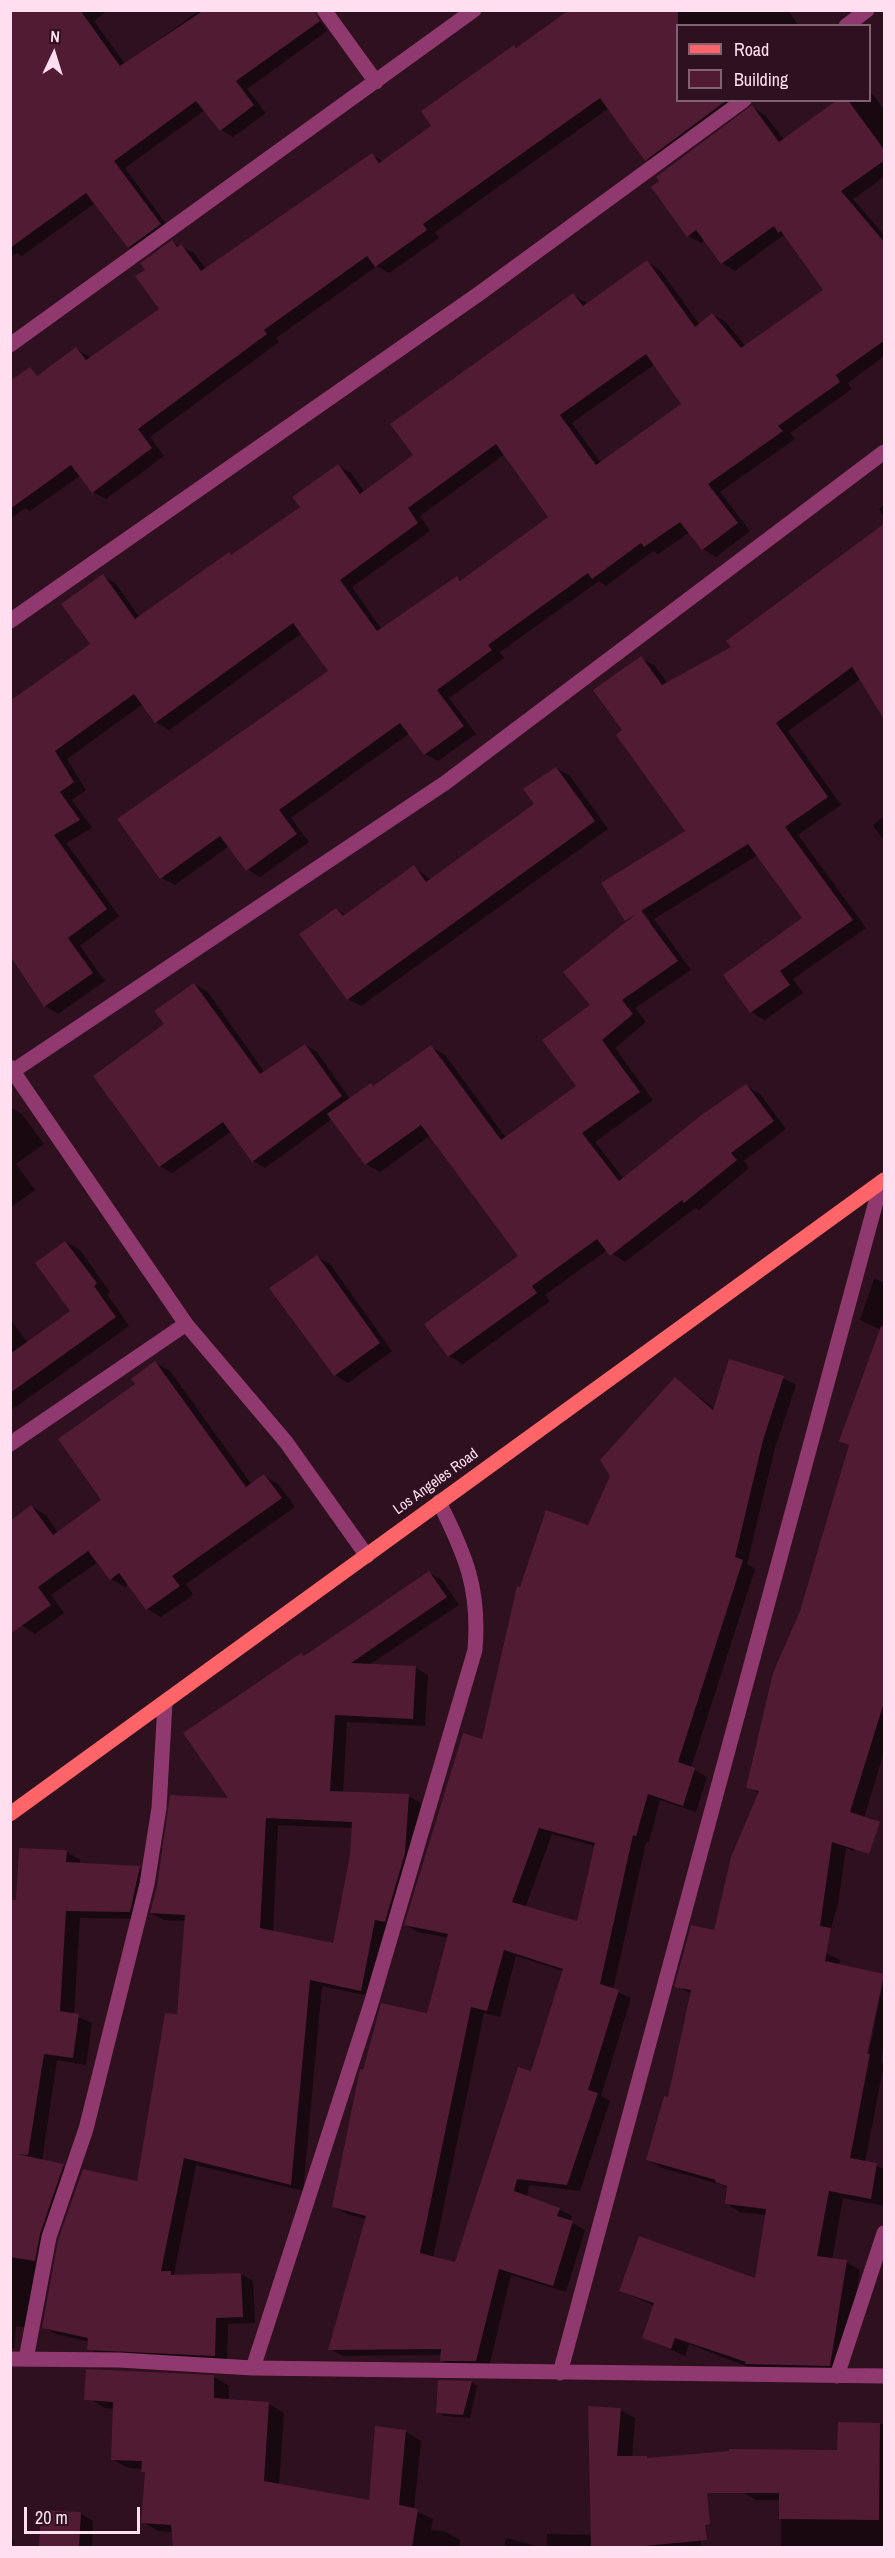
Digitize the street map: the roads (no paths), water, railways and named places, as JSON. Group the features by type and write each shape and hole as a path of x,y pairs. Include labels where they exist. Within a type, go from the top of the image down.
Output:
{"main road":[{"name":"Los Angeles Road","path":"10,1814 883,1182"}],"street":[{"path":"324,10 376,82"},
{"path":"10,345 474,10"},
{"path":"849,24 867,10"},
{"path":"10,621 480,293 741,102"},
{"path":"367,1556 286,1442 186,1324 12,1069 446,783 885,452"},
{"path":"560,2373 883,1182"},
{"path":"10,1444 186,1324"},
{"path":"253,2368 370,2007 475,1650 478,1616 469,1566 439,1502"},
{"path":"165,1703 159,1808 147,1884 86,2129 49,2237 18,2359 118,2360 253,2368 885,2376"},
{"path":"837,2376 885,2233"}]}
